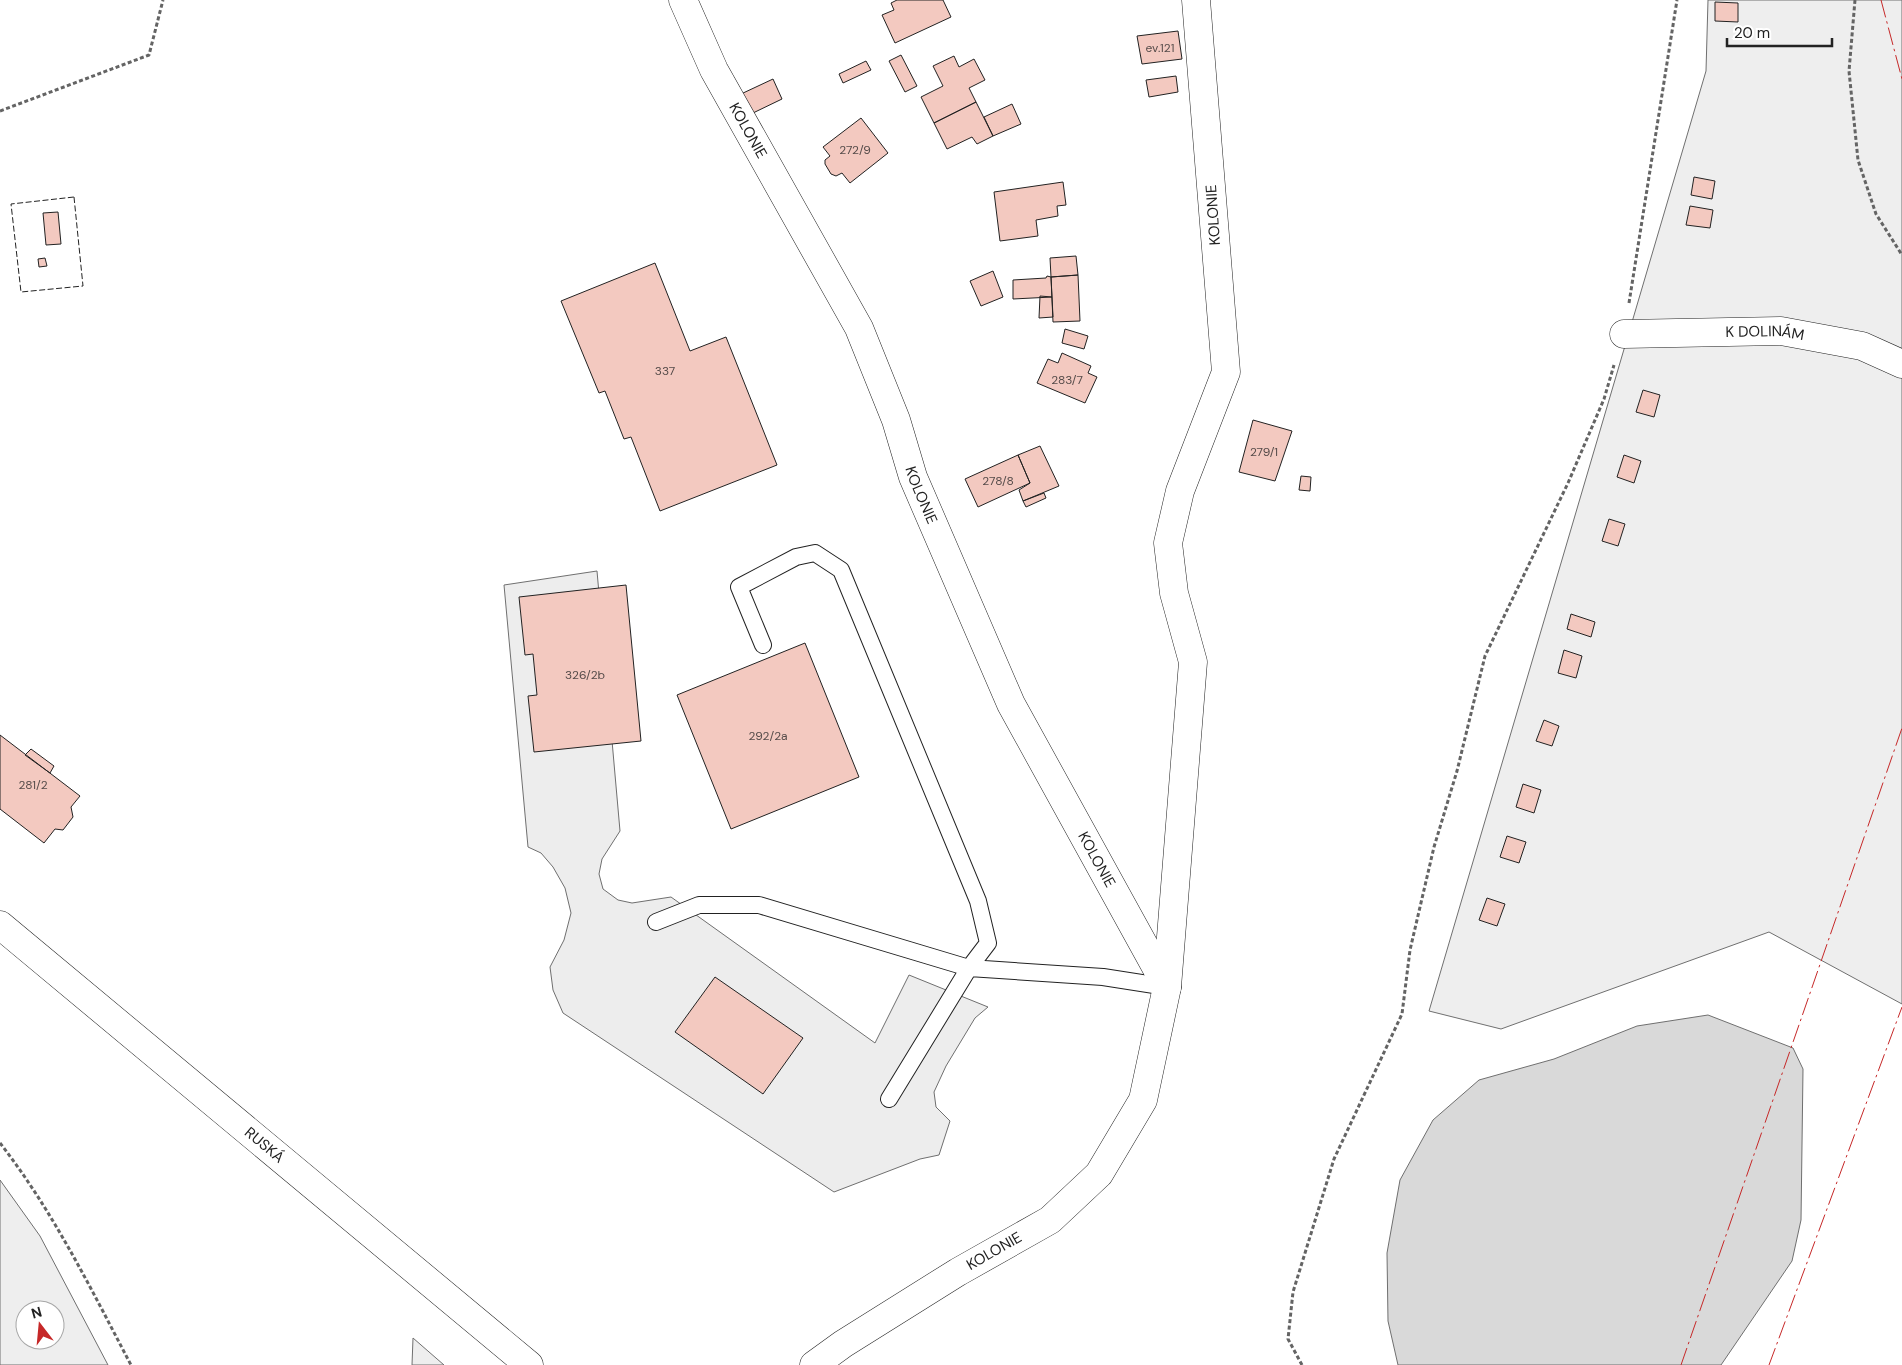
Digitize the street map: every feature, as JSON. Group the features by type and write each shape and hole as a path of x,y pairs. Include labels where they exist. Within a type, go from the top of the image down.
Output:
{"street":[{"name":"KOLONIE","path":"683,0 714,70 860,328 896,420 913,477 1011,704 1167,987"},
{"name":"KOLONIE","path":"814,1365 843,1344 958,1272 1050,1220 1099,1174 1143,1100 1167,987 1193,662 1174,593 1168,543 1180,491 1226,372 1196,0"},
{"name":"K DOLINÁM","path":"1624,334 1781,331 1862,346 1902,364"},
{"name":"RUSKÁ","path":"0,925 529,1365"}],"lane":[{"path":"763,644 739,587 796,557 815,553 841,570 978,900 988,944 969,968 889,1099"},
{"path":"656,922 699,905 759,905 969,968 1103,976 1167,987"}],"path":[{"path":"0,112 149,55 163,0"},
{"path":"1302,1365 1288,1339 1293,1292 1334,1160 1402,1014 1410,950 1431,856 1457,771 1485,656 1568,483 1604,399 1624,334 1677,0"},
{"path":"1856,0 1849,70 1858,160 1876,214 1902,255"},
{"path":"0,1143 32,1188 64,1240 131,1365"}],"shaded area":[{"path":"1708,0 1902,0 1902,1004 1769,932 1501,1029 1429,1011 1706,71"},
{"path":"597,571 620,831 602,859 599,874 603,889 618,900 632,903 671,897 875,1043 909,975 988,1007 975,1018 946,1066 934,1092 936,1107 950,1121 939,1155 920,1159 834,1192 563,1013 553,990 550,967 564,940 571,913 565,888 553,867 541,853 528,847 504,585"},
{"path":"1708,1015 1793,1048 1803,1069 1801,1220 1792,1261 1721,1365 1398,1365 1388,1321 1387,1253 1400,1180 1433,1120 1479,1080 1554,1059 1637,1026"},
{"path":"0,1180 40,1236 108,1365 0,1365"},
{"path":"413,1338 444,1365 412,1365"}],"building":[{"path":"897,0 943,0 951,17 895,43 882,15 894,10 891,3"},
{"path":"1715,2 1738,3 1738,22 1715,21"},
{"path":"1178,31 1182,59 1142,64 1137,36"},
{"path":"901,55 917,86 905,92 889,61"},
{"path":"954,56 959,67 974,59 985,80 969,88 976,102 934,123 921,97 943,86 933,66"},
{"path":"866,61 871,70 843,83 839,74"},
{"path":"1176,76 1178,92 1149,97 1146,80"},
{"path":"773,79 782,99 753,113 741,94"},
{"path":"976,102 993,136 977,144 972,137 947,149 934,123"},
{"path":"1012,104 1021,124 993,136 984,117"},
{"path":"861,118 888,153 850,183 842,173 836,176 831,174 825,164 825,160 830,156 823,147"},
{"path":"1694,177 1715,181 1712,199 1691,195"},
{"path":"1063,182 1066,205 1057,206 1058,216 1036,220 1038,236 1000,241 994,192"},
{"path":"1690,206 1713,210 1710,228 1686,225"},
{"path":"58,212 61,244 46,245 43,213"},
{"path":"1076,256 1078,275 1051,277 1050,258"},
{"path":"45,258 47,266 39,267 38,259"},
{"path":"655,263 690,351 726,337 777,465 660,511 631,437 624,439 605,391 599,393 561,301"},
{"path":"993,271 1003,297 981,306 970,281"},
{"path":"1078,275 1080,321 1053,322 1051,277"},
{"path":"1047,276 1051,277 1052,297 1013,299 1013,280 1046,278"},
{"path":"1040,296 1052,297 1053,317 1039,318"},
{"path":"1065,329 1088,336 1084,349 1062,343"},
{"path":"1062,353 1091,366 1088,373 1097,377 1085,403 1037,383 1048,359 1058,363"},
{"path":"1643,390 1660,395 1654,417 1636,412"},
{"path":"1253,420 1292,431 1275,481 1239,472"},
{"path":"1040,446 1059,486 1023,501 1019,490 1030,483 1018,455"},
{"path":"1018,455 1030,483 978,507 965,479"},
{"path":"1624,455 1641,461 1634,483 1617,477"},
{"path":"1301,476 1311,477 1310,491 1299,490"},
{"path":"1044,493 1046,498 1026,507 1023,501"},
{"path":"1609,519 1625,524 1618,546 1602,541"},
{"path":"626,585 641,741 534,752 528,696 537,695 533,654 525,655 519,597"},
{"path":"1571,614 1595,622 1591,637 1567,629"},
{"path":"805,643 859,777 731,829 677,695"},
{"path":"1564,650 1582,656 1576,678 1558,673"},
{"path":"1544,720 1559,726 1552,746 1536,741"},
{"path":"0,735 80,796 71,807 73,817 63,830 55,829 44,843 0,809"},
{"path":"31,749 54,766 50,773 25,755"},
{"path":"1523,784 1541,790 1534,813 1516,807"},
{"path":"1507,836 1526,842 1519,863 1500,857"},
{"path":"1487,898 1505,904 1497,926 1479,920"},
{"path":"715,977 803,1038 763,1094 675,1032"}],"fence":[{"path":"74,197 83,286 21,292 11,204 74,197"}],"power":[{"path":"1881,0 1902,79"},
{"path":"1681,1365 1902,728"},
{"path":"1769,1365 1902,1007"}]}
